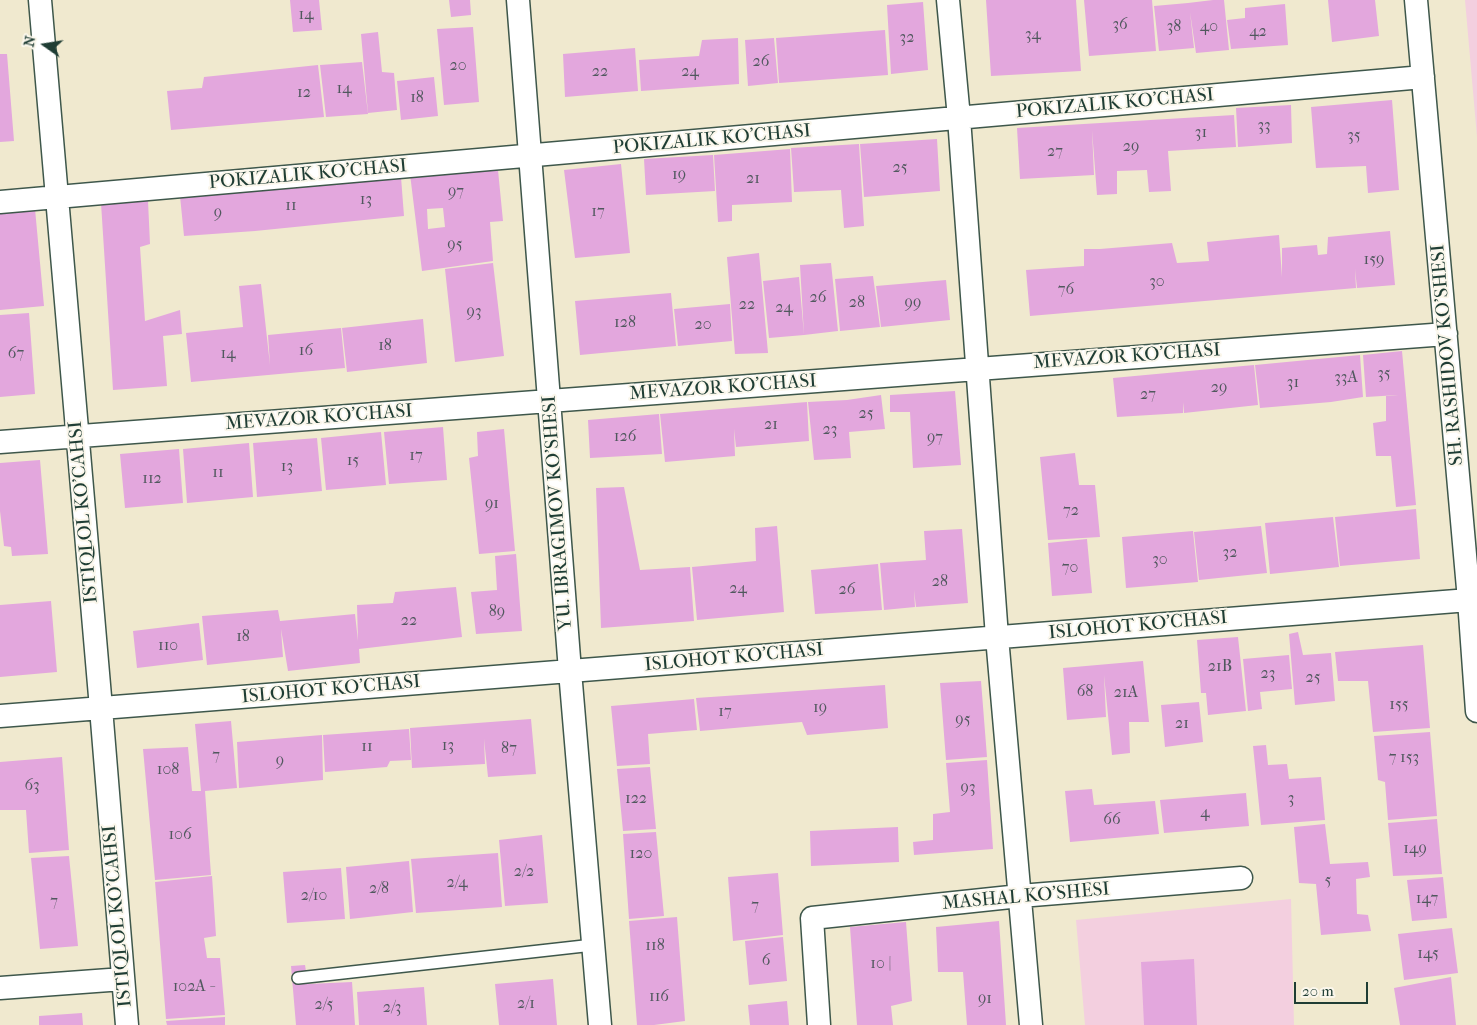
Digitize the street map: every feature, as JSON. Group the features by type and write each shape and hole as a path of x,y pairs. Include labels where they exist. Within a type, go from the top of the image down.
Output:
{"street":[{"name":"ISTIQLOL KO'CAHSI","path":"40,0 127,1025"},
{"name":"YU. IBRAGIMOV KO'SHESI","path":"518,0 570,671 600,1025"},
{"path":"948,0 959,118 997,637 1031,1025"},
{"name":"SH. RASHIDOV KO'SHESI","path":"1416,0 1469,600 1477,711"},
{"name":"POKIZALIK KO'CHASI","path":"0,202 1423,77"},
{"name":"MEVAZOR KO'CHASI","path":"0,442 1446,334"},
{"name":"ISLOHOT KO'CHASI","path":"0,716 1469,600"},
{"name":"MASHAL KO'SHESI","path":"819,1025 812,918 1020,896 1241,878"},
{"path":"0,988 123,979"}],"lane":[{"path":"298,978 593,945"}],"shaded area":[{"path":"1465,0 1477,0 1477,137"},
{"path":"1291,899 1294,1025 1085,1025 1076,920"}],"building":[{"path":"290,0 319,0 322,30 293,32"},
{"path":"449,0 470,0 471,15 451,17"},
{"path":"986,0 1076,0 1081,71 991,76"},
{"path":"1084,0 1152,0 1156,51 1089,56"},
{"path":"1224,0 1229,50 1196,53 1190,12 1194,48 1159,51 1154,6"},
{"path":"1328,0 1375,0 1379,36 1332,42"},
{"path":"923,2 928,70 891,74 887,5"},
{"path":"1285,4 1288,45 1231,49 1227,20 1245,18 1245,8"},
{"path":"473,27 479,102 444,105 437,29"},
{"path":"885,30 888,75 779,83 776,38"},
{"path":"378,32 382,72 394,73 397,110 368,113 361,34"},
{"path":"738,38 739,84 641,91 639,60 699,56 702,40"},
{"path":"774,38 778,83 748,86 745,40"},
{"path":"635,48 638,91 565,97 563,54"},
{"path":"0,54 7,54 14,141 0,142"},
{"path":"362,62 368,114 326,117 320,65"},
{"path":"318,65 324,117 171,130 167,91 202,88 204,77"},
{"path":"434,77 438,116 401,120 397,81"},
{"path":"1392,100 1399,190 1368,193 1366,166 1316,168 1311,107"},
{"path":"1291,105 1292,143 1238,147 1236,108"},
{"path":"1234,115 1236,147 1168,151 1171,191 1149,192 1147,170 1117,171 1117,194 1097,195 1092,130 1094,175 1020,179 1017,128"},
{"path":"937,139 940,191 864,197 860,144"},
{"path":"859,144 864,226 844,228 841,190 794,192 791,148"},
{"path":"790,149 792,202 732,205 732,221 718,222 714,155"},
{"path":"713,155 715,191 646,195 644,159"},
{"path":"408,158 497,160 503,221 490,222 493,261 422,271","holes":["443,208 445,227 428,229 427,209"]},
{"path":"621,164 630,253 575,258 564,170"},
{"path":"401,177 404,216 184,236 180,196"},
{"path":"34,198 44,306 0,310 0,200"},
{"path":"148,201 150,244 140,247 145,321 180,310 182,334 163,336 167,386 113,390 101,203"},
{"path":"1390,231 1395,285 1357,288 1355,269 1356,288 1030,316 1026,270 1084,266 1084,249 1172,243 1177,263 1209,261 1207,242 1279,235 1282,277 1282,248 1317,245 1318,255 1327,254 1328,237"},
{"path":"759,253 768,353 735,354 727,257"},
{"path":"493,263 504,356 455,362 445,269"},
{"path":"831,263 838,331 804,335 800,265"},
{"path":"873,276 880,327 840,331 835,279"},
{"path":"799,277 804,335 769,338 763,281"},
{"path":"946,280 950,320 881,327 876,286"},
{"path":"261,284 270,365 268,335 341,328 345,368 191,382 186,333 243,327 239,286"},
{"path":"671,293 676,346 580,355 575,301"},
{"path":"730,304 732,341 678,346 674,309"},
{"path":"29,313 35,394 0,397 0,315"},
{"path":"423,319 427,363 347,372 342,328"},
{"path":"1402,351 1416,505 1396,507 1391,456 1376,456 1373,423 1386,421 1386,396 1398,395 1366,397 1363,355"},
{"path":"1360,355 1363,397 1331,402 1260,408 1255,365"},
{"path":"1254,365 1258,405 1184,413 1183,402 1183,413 1117,417 1113,378"},
{"path":"955,391 961,465 913,468 910,412 890,412 890,395"},
{"path":"881,395 885,429 849,432 851,458 814,460 808,402 847,400"},
{"path":"807,402 809,441 736,447 734,429 735,456 665,462 660,414"},
{"path":"659,414 662,454 590,458 588,420"},
{"path":"443,427 447,480 389,484 384,432"},
{"path":"504,429 515,551 479,554 469,458 478,456 477,432"},
{"path":"381,432 386,485 326,490 321,438"},
{"path":"317,438 322,491 257,497 253,443"},
{"path":"249,443 253,497 187,503 183,449"},
{"path":"179,449 183,503 125,508 120,454"},
{"path":"1075,453 1079,485 1095,485 1100,537 1048,540 1040,457"},
{"path":"40,460 48,554 12,556 11,547 4,546 0,511 0,463"},
{"path":"624,487 640,570 690,567 694,621 601,628 596,488"},
{"path":"1416,509 1420,559 1340,566 1335,517"},
{"path":"1333,517 1339,567 1270,574 1265,523"},
{"path":"777,526 784,612 697,620 692,567 756,561 755,528"},
{"path":"1261,526 1267,573 1199,580 1194,532"},
{"path":"962,529 968,603 916,607 914,590 915,607 884,610 880,563 926,560 924,531"},
{"path":"1193,531 1198,582 1126,588 1122,537"},
{"path":"1087,539 1092,593 1052,596 1048,543"},
{"path":"516,554 522,631 476,634 471,592 497,590 495,556"},
{"path":"878,564 882,610 815,614 811,570"},
{"path":"456,587 462,637 359,649 360,663 288,671 281,629 283,657 207,665 202,616 278,610 280,621 355,614 358,641 357,605 393,603 395,592"},
{"path":"51,601 57,672 0,677 0,605"},
{"path":"199,623 203,660 137,668 133,631"},
{"path":"1298,632 1303,655 1331,653 1335,701 1295,705 1289,634"},
{"path":"1238,637 1246,711 1208,715 1206,693 1201,693 1197,640"},
{"path":"1423,645 1430,728 1373,732 1368,681 1338,681 1335,652"},
{"path":"1289,655 1292,689 1260,692 1262,709 1248,711 1243,659"},
{"path":"1143,661 1149,722 1129,722 1130,753 1112,755 1104,675 1106,717 1067,720 1063,668"},
{"path":"981,681 987,757 946,760 940,683"},
{"path":"885,685 888,728 807,735 802,722 700,731 696,698"},
{"path":"694,699 697,730 648,734 650,764 617,766 611,706"},
{"path":"1199,702 1203,742 1165,747 1161,705"},
{"path":"531,719 536,774 488,777 484,739 485,764 412,768 410,728"},
{"path":"231,721 237,788 205,791 211,875 155,880 143,749 188,747 192,791 201,791 195,724"},
{"path":"409,729 411,760 390,761 387,767 325,772 323,735"},
{"path":"1430,732 1437,816 1388,820 1385,782 1378,780 1374,736"},
{"path":"322,735 323,780 239,788 237,742"},
{"path":"1266,745 1268,765 1287,764 1289,779 1321,777 1325,820 1261,825 1253,746"},
{"path":"62,757 69,850 29,853 26,810 0,810 0,762"},
{"path":"987,760 993,849 914,855 913,842 933,840 933,814 950,812 946,763"},
{"path":"650,767 656,829 623,831 617,769"},
{"path":"1092,789 1094,805 1155,801 1159,834 1070,842 1065,791"},
{"path":"1246,793 1249,826 1164,833 1160,800"},
{"path":"1437,819 1442,874 1393,876 1388,823"},
{"path":"1325,824 1330,864 1368,862 1370,877 1356,879 1357,914 1368,915 1371,931 1321,935 1316,884 1299,883 1294,827"},
{"path":"898,827 899,862 811,866 810,831"},
{"path":"656,832 664,916 629,919 623,834"},
{"path":"542,835 548,903 505,906 499,840"},
{"path":"498,853 502,907 416,913 411,859"},
{"path":"69,856 78,946 40,949 31,858"},
{"path":"409,861 413,912 350,919 346,867"},
{"path":"341,868 345,919 287,923 283,872"},
{"path":"778,873 783,935 733,941 728,877"},
{"path":"212,876 216,936 204,938 207,958 220,958 225,1015 166,1019 155,882"},
{"path":"1443,877 1447,918 1412,921 1407,880"},
{"path":"677,917 685,1021 637,1025 629,921"},
{"path":"999,921 1006,1025 967,1025 963,972 938,972 936,927"},
{"path":"906,922 912,1001 891,1006 893,1025 857,1025 850,927"},
{"path":"1452,928 1458,973 1404,980 1398,934"},
{"path":"783,937 787,981 749,985 745,941"},
{"path":"1194,959 1197,1025 1144,1025 1141,962"},
{"path":"305,965 308,984 352,982 355,1025 296,1025 291,966"},
{"path":"1451,977 1456,1025 1400,1025 1394,988"},
{"path":"553,979 557,1025 499,1025 495,984"},
{"path":"424,987 427,1025 359,1025 357,992"},
{"path":"787,1001 789,1025 750,1025 748,1005"},
{"path":"82,1013 83,1025 39,1025 39,1016"},
{"path":"225,1017 225,1025 167,1025 166,1021"}]}
